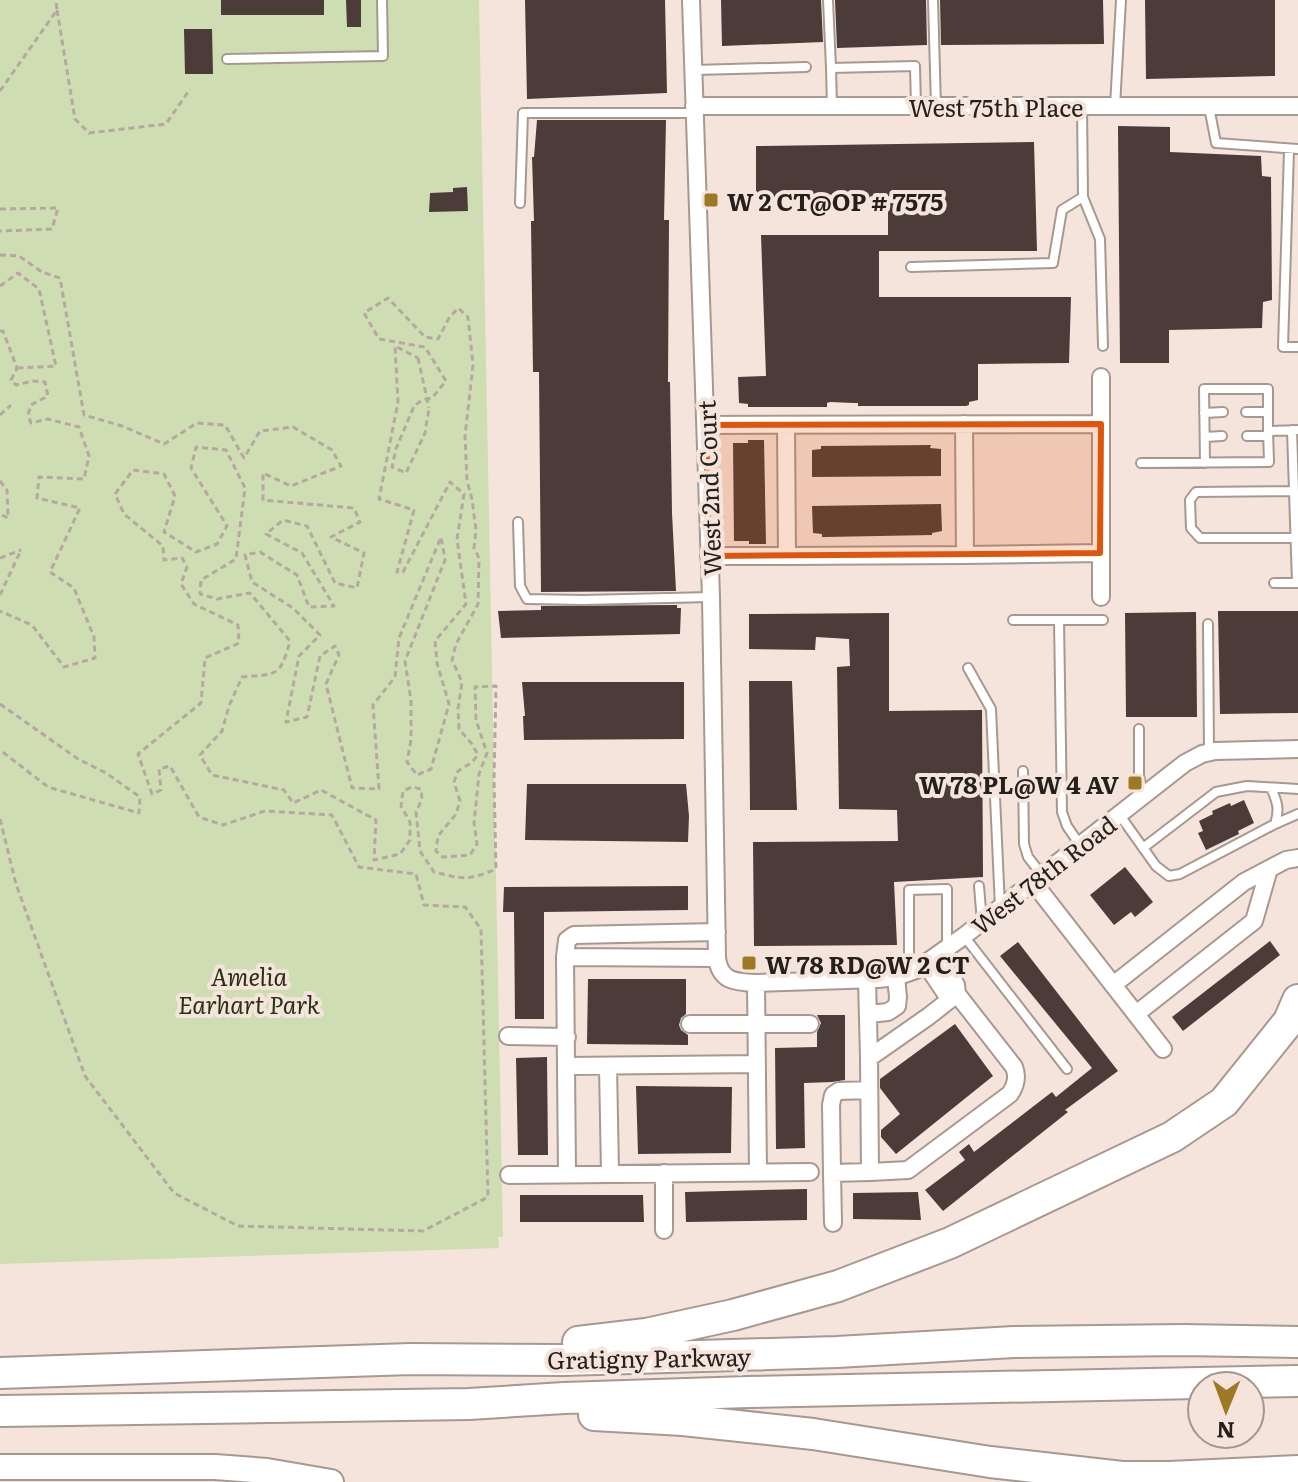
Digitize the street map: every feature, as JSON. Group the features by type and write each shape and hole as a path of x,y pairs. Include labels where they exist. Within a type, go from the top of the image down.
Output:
{"highway":[{"path":"411,1359 494,1346 578,1342 646,1334 718,1319 838,1286 950,1243 1172,1137 1224,1102 1289,1021 1298,1000"},
{"path":"1183,1340 1298,1327"},
{"name":"Gratigny Parkway","path":"0,1373 411,1359 563,1360 837,1352 1014,1342 1298,1342"},
{"name":"Gratigny Parkway","path":"0,1411 469,1404 748,1392 1298,1381"},
{"path":"469,1404 683,1420 813,1434 990,1462 1122,1477 1298,1471"},
{"path":"1252,1474 1290,1482"}],"main road":[{"path":"0,1467 215,1467 267,1471 331,1482"}],"street":[{"name":"West 2nd Court","path":"691,0 711,597 717,958 723,975 739,982 756,983"},
{"name":"West 75th Place","path":"694,110 832,106 1298,106"},
{"path":"1101,377 1101,597"},
{"path":"964,424 965,555"},
{"path":"706,425 1101,424"},
{"path":"786,425 787,556"},
{"path":"709,556 1100,553"},
{"name":"West 78th Road","path":"923,964 982,923 1185,763 1209,752 1229,749 1298,749"},
{"path":"1113,985 1244,882 1286,860 1298,858"},
{"path":"1136,1014 1254,921 1269,869"},
{"path":"1038,878 1113,985 1163,1049"},
{"path":"679,932 680,958"},
{"path":"567,1174 567,940 574,935 717,932"},
{"path":"565,957 717,958"},
{"path":"869,1014 888,1012 897,1006 898,997 923,964"},
{"path":"758,1172 756,983 867,980 923,964 956,985 957,994 1014,1067 1017,1078 1015,1086 1010,1094 908,1170 832,1173"},
{"path":"867,980 870,1172"},
{"path":"869,1058 957,994"},
{"path":"690,1024 810,1024"},
{"path":"508,1036 567,1037"},
{"path":"567,1066 756,1064"},
{"path":"608,1066 610,1173"},
{"path":"833,1223 833,1095 839,1091 869,1090"},
{"path":"509,1175 810,1172"},
{"path":"664,1173 664,1230"}],"lane":[{"path":"227,59 383,56 382,0"},
{"path":"828,0 832,106"},
{"path":"933,0 936,106"},
{"path":"1115,106 1121,0"},
{"path":"831,68 915,66 916,106"},
{"path":"693,70 806,67"},
{"path":"1082,106 1083,197 1100,239 1103,346"},
{"path":"1209,106 1216,143 1294,150 1283,347 1298,347"},
{"path":"520,203 523,113 694,110"},
{"path":"911,267 1053,263 1062,210 1083,197"},
{"path":"1141,463 1205,463 1269,462 1268,389 1204,389 1205,463"},
{"path":"1204,413 1223,412"},
{"path":"1246,412 1268,412"},
{"path":"1247,436 1295,430 1297,583 1274,583"},
{"path":"1205,437 1222,436"},
{"path":"1294,491 1196,492 1190,500 1191,528 1200,538 1297,538"},
{"path":"518,522 520,586 527,599 711,597"},
{"path":"1013,620 1103,620"},
{"path":"1059,620 1062,812 1080,845"},
{"path":"1208,624 1209,752"},
{"path":"968,668 991,709 1000,908"},
{"path":"1139,729 1139,775 1143,794"},
{"path":"1023,771 1024,844 1038,878"},
{"path":"1143,848 1216,792 1247,786 1298,789"},
{"path":"1271,788 1278,802 1275,824"},
{"path":"1119,814 1156,866 1169,876 1180,874 1298,814"},
{"path":"979,886 982,923"},
{"path":"947,889 923,964 909,890 947,889"},
{"path":"964,936 1067,1069"}],"path":[{"path":"56,0 75,119 89,133 166,124 190,89"},
{"path":"0,91 57,10"},
{"path":"0,209 58,208 52,229 0,231"},
{"path":"0,255 19,256 42,272 60,278 84,415 122,426 164,444 197,423 225,425 244,458 260,431 293,427 332,450 341,466 291,486 263,473 263,500 354,508 360,522 331,537 364,553 357,588 335,583 307,526 283,520 266,534 302,553 334,606 309,607 297,575 260,552 245,555 252,582 293,608 320,635 299,656 286,722 307,717 320,656 335,646 339,655 326,684 352,788 379,789 373,705 395,677 399,638 441,537 445,560 405,661 411,701 411,740 407,762 417,775 431,769 449,704 437,663 435,641 466,604 457,539 464,494 450,482 403,572 397,572 414,510 379,499 398,402 395,346 418,358 429,408 425,433 406,473 392,467 414,406 422,400 432,398 446,381 425,347 379,339 364,313 388,298 425,337 438,339 458,308 468,317 473,365 465,436 467,481 476,530 474,548 479,558 478,604 456,644 452,660 462,682 459,729 478,755 458,771 454,782 460,801 456,814 438,836 436,851 443,857 470,855 477,844 474,823 479,774 487,753 476,720 475,687 496,686 496,869 473,879 434,872 420,851 416,812 422,799 421,789 412,787 403,791 401,806 410,822 410,840 400,854 374,860 376,820 321,790 293,803 284,790 212,775 200,755 222,731 242,677 272,675 283,665 290,641 250,593 217,599 200,594 201,580 236,559 245,488 226,450 196,447 191,468 227,526 217,544 196,552 164,532 175,496 164,474 133,470 115,494 124,514 163,546 164,560 182,558 187,567 181,584 194,604 238,625 239,643 205,658 201,703 138,754 152,794 161,790 159,769 170,766 199,817 223,825 265,811 332,815 359,867 416,874 424,905 465,907 481,929 488,1197 423,1231 238,1226 174,1193 85,1076 16,884 0,819"},
{"path":"0,286 18,273 39,289 56,366 17,368"},
{"path":"0,331 3,331 17,368 11,380 16,385 45,382 48,396 31,405 28,415 31,423 48,419 79,427 89,456 84,479 39,477 37,498 80,508 50,572 74,588 94,637 95,658 64,667 32,625 0,611"},
{"path":"0,415 11,405"},
{"path":"0,481 7,490 8,518 0,514"},
{"path":"0,558 21,550 0,595"},
{"path":"0,704 78,759 106,773 140,797 139,813 48,787 0,750"}],"highlighted area":[{"path":"1101,424 1100,553 709,556 706,425"}],"green space":[{"name":"Amelia Earhart Park","path":"0,0 479,0 503,1237 498,1237 499,1248 0,1264"}],"building":[{"path":"221,0 324,0 324,15 221,15"},
{"path":"346,0 361,0 361,27 347,27"},
{"path":"525,0 665,0 667,93 527,99"},
{"path":"721,0 821,0 823,42 722,46"},
{"path":"835,0 926,0 927,45 837,48"},
{"path":"940,0 1103,0 1104,44 941,45"},
{"path":"1145,0 1275,0 1275,76 1146,79"},
{"path":"184,29 212,29 213,74 185,74"},
{"path":"537,120 666,120 664,220 669,220 668,382 676,591 541,592 539,372 533,372 531,221 534,221 532,157"},
{"path":"1118,126 1170,127 1170,152 1261,156 1262,176 1271,177 1272,300 1263,302 1262,328 1169,330 1169,363 1120,363"},
{"path":"1034,142 1037,251 879,251 879,297 1071,297 1069,363 978,364 978,400 966,406 858,406 858,403 830,402 827,407 748,407 748,404 739,403 738,377 766,376 761,235 888,235 888,198 756,201 756,146"},
{"path":"467,187 468,211 429,212 430,193 453,192 453,188"},
{"path":"748,440 764,440 766,544 734,541 733,443 748,443"},
{"path":"931,445 930,448 941,449 941,476 812,477 812,450 821,449 821,446"},
{"path":"941,504 942,531 932,535 822,537 822,534 813,533 812,506"},
{"path":"677,605 681,608 680,634 501,638 498,611 541,610 541,606"},
{"path":"1218,611 1298,611 1298,713 1220,714"},
{"path":"1196,612 1197,717 1126,717 1125,613"},
{"path":"889,613 889,711 982,710 983,877 894,882 897,945 754,946 753,842 898,841 897,810 839,809 837,667 850,666 849,639 816,637 815,650 749,649 749,614"},
{"path":"749,681 792,681 797,810 750,810"},
{"path":"522,682 684,682 684,739 524,740"},
{"path":"527,784 686,784 688,842 525,840"},
{"path":"1244,800 1254,823 1206,850 1198,833 1203,831 1199,821 1213,814 1212,811"},
{"path":"1125,867 1153,902 1135,917 1131,912 1114,925 1090,895"},
{"path":"688,886 688,910 544,912 544,1019 515,1019 514,912 503,912 504,887"},
{"path":"1270,941 1280,955 1183,1031 1172,1017"},
{"path":"1018,942 1118,1071 1065,1110 1068,1112 943,1211 925,1190 965,1160 959,1152 969,1144 974,1152 1052,1092 1056,1097 1092,1068 1000,956"},
{"path":"588,979 686,979 686,1014 679,1025 688,1035 688,1045 587,1044"},
{"path":"817,1015 845,1015 845,1080 804,1083 805,1148 776,1149 775,1048 817,1047 817,1032 821,1023"},
{"path":"955,1024 993,1076 896,1154 881,1137 881,1130 900,1114 880,1088 880,1079"},
{"path":"547,1057 548,1155 518,1155 516,1058"},
{"path":"636,1086 732,1087 731,1153 638,1154"},
{"path":"807,1189 807,1220 686,1222 685,1192"},
{"path":"918,1192 921,1220 853,1219 853,1193"},
{"path":"520,1195 643,1195 644,1222 520,1222"}],"place":[{"name":"W 2 CT@OP # 7575","path":"711,200"},
{"name":"W 78 PL@W 4 AV","path":"1135,783"},
{"name":"W 78 RD@W 2 CT","path":"749,963"}]}
